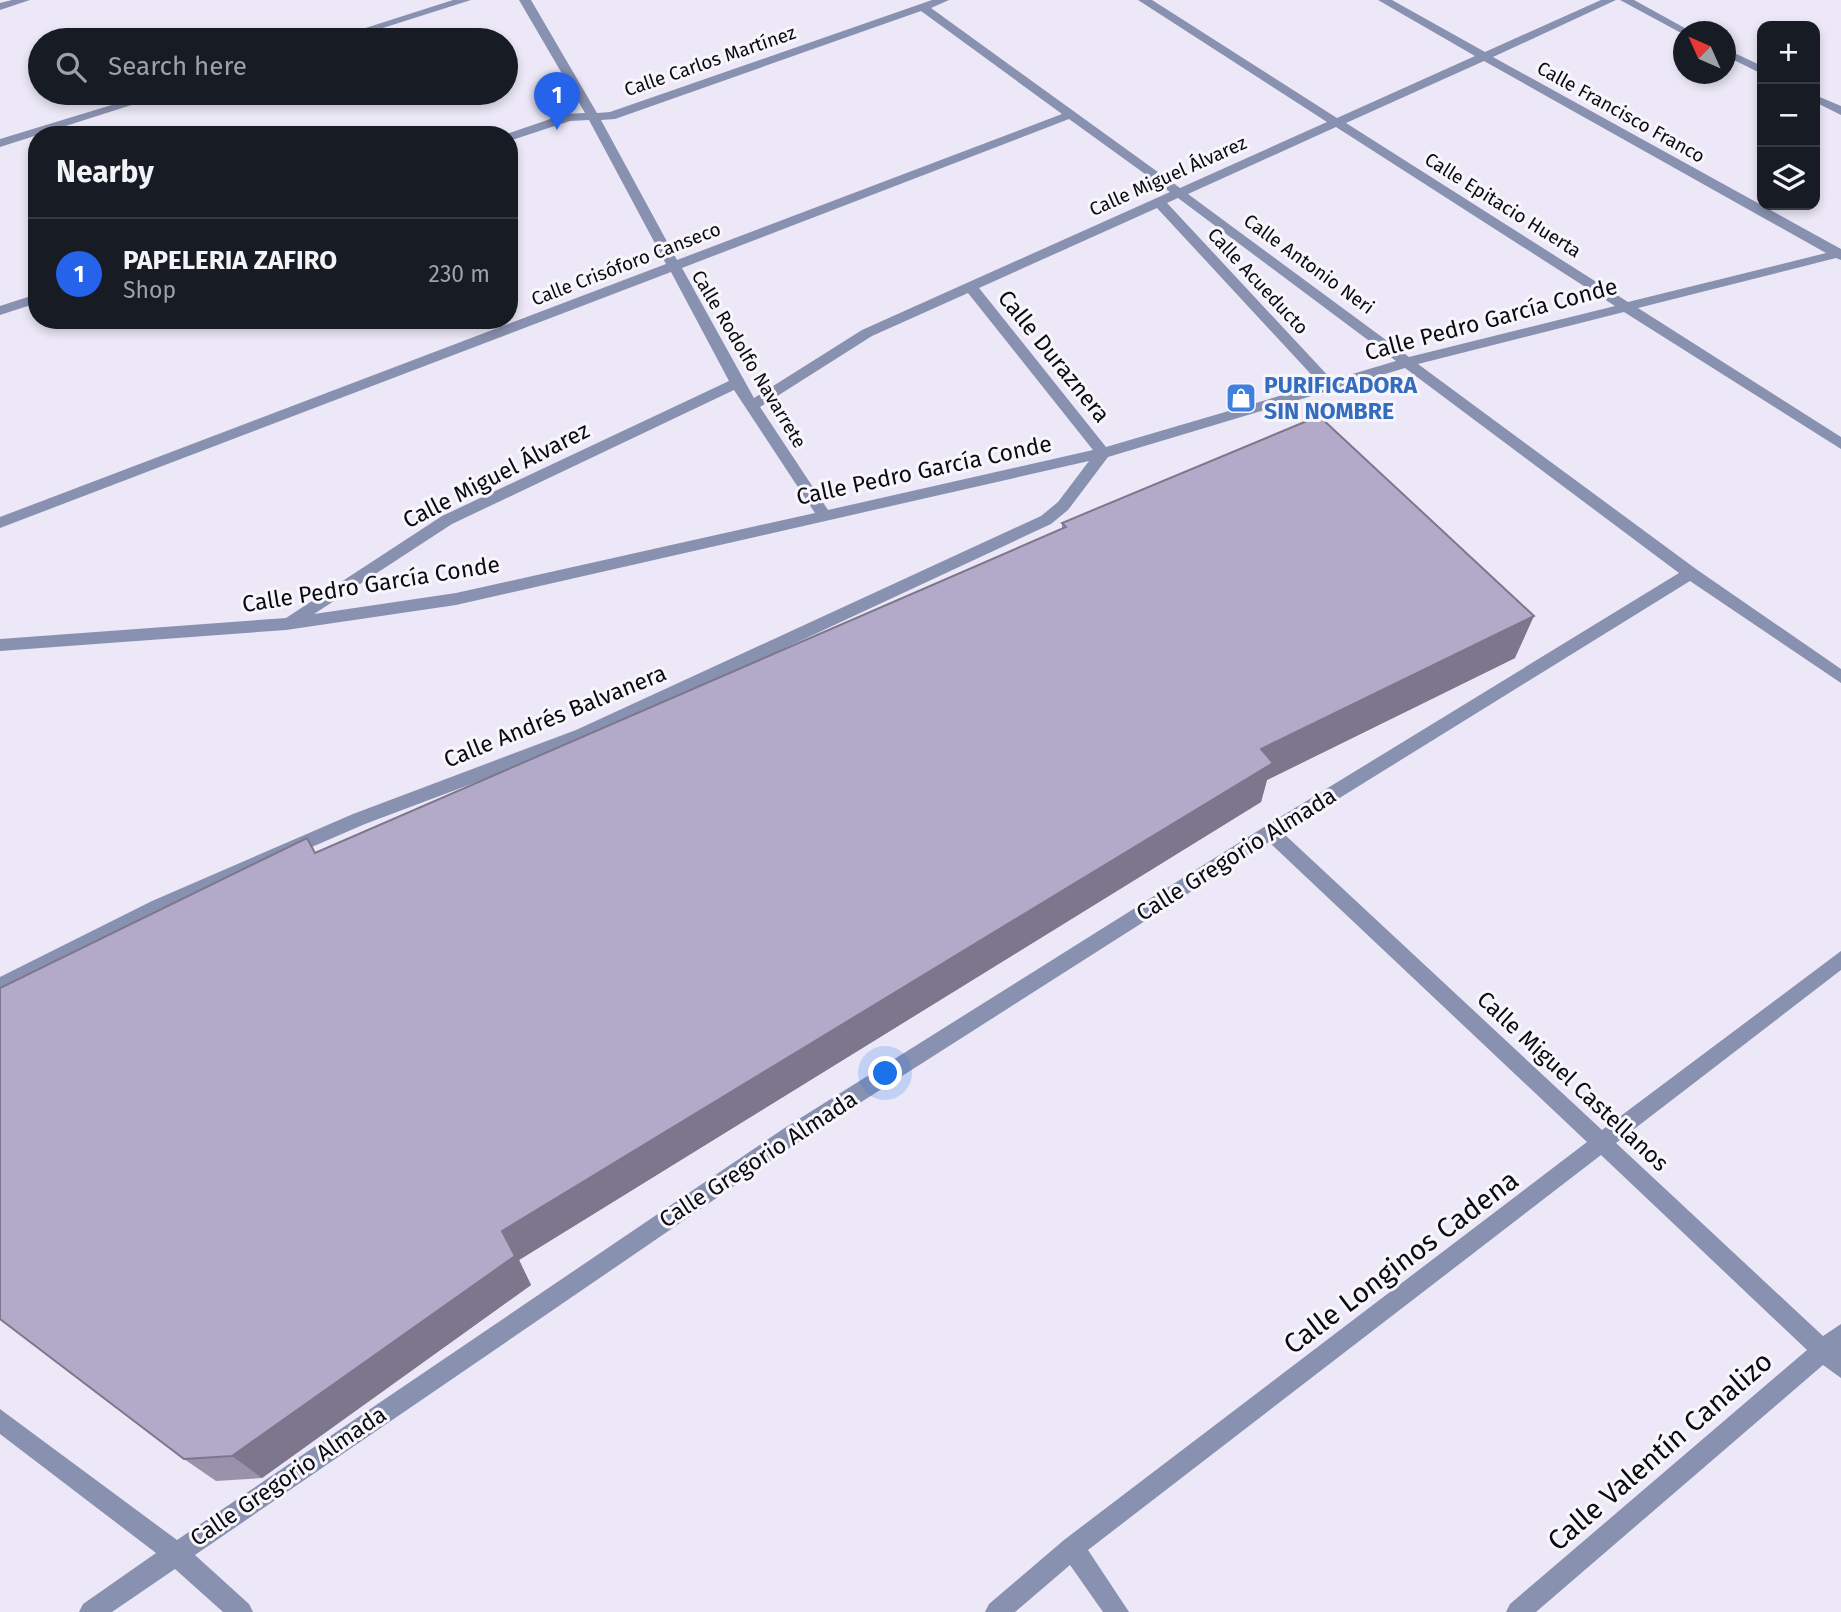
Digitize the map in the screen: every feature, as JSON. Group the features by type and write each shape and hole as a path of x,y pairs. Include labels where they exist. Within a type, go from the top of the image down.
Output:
{"street":[{"path":"0,7 24,0"},
{"path":"373,28 465,0"},
{"name":"Calle Rodolfo Navarrete","path":"525,0 593,116 672,267 737,383 824,515"},
{"name":"Calle Carlos Martínez","path":"518,134 569,117 611,116 943,0"},
{"name":"Calle Epitacio Huerta","path":"1144,0 1841,444"},
{"name":"Calle Francisco Franco","path":"1384,0 1482,57 1840,254"},
{"name":"Calle Miguel Álvarez","path":"752,406 867,333 1610,0"},
{"path":"1626,0 1673,25"},
{"name":"Calle Antonio Neri","path":"922,7 1179,192 1689,573 1841,677"},
{"path":"1736,57 1757,68"},
{"path":"1820,100 1841,111"},
{"path":"55,126 124,105"},
{"name":"Calle Crisóforo Canseco","path":"518,326 1070,115"},
{"path":"0,143 28,134"},
{"name":"Calle Acueducto","path":"1158,201 1330,386"},
{"name":"Calle Pedro García Conde","path":"0,645 286,624 456,599 1103,453 1409,362 1840,254"},
{"name":"Calle Duraznera","path":"970,286 1103,453"},
{"path":"0,311 28,301"},
{"name":"Calle Crisóforo Canseco","path":"0,523 509,329"},
{"name":"Calle Miguel Álvarez","path":"286,624 447,520 737,383"},
{"name":"Calle Andrés Balvanera","path":"0,986 158,906 359,819 582,735 1046,520 1063,506 1103,453"},
{"name":"Calle Gregorio Almada","path":"91,1612 790,1136 1270,832 1689,573"},
{"name":"Calle Miguel Castellanos","path":"1270,832 1604,1143 1832,1342 1841,1367"},
{"name":"Calle Longinos Cadena","path":"997,1612 1072,1548 1841,959"},
{"name":"Calle Valentín Canalizo","path":"1518,1612 1832,1342"},
{"path":"0,1420 175,1553 241,1612"},
{"path":"1072,1548 1117,1612"}],"building":[{"path":"1319,416 1534,616 1261,749 1273,763 502,1231 515,1256 232,1456 184,1459 0,1319 0,988 307,838 315,853 1066,527 1062,523"}],"place":[{"name":"PAPELERIA ZAFIRO","path":"557,130"},
{"name":"PURIFICADORA SIN NOMBRE","path":"1241,398"}]}
